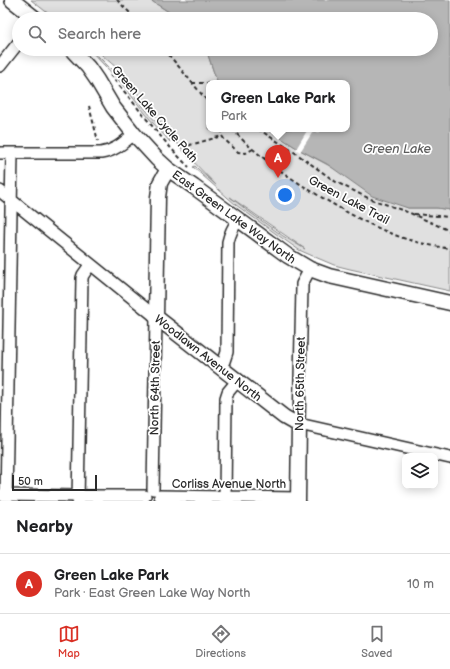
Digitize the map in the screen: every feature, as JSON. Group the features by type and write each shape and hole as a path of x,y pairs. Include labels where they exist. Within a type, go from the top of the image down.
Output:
{"main road":[{"path":"12,0 27,12"},
{"name":"East Green Lake Way North","path":"78,56 88,67 113,107 134,134 157,159 168,169 288,256 310,269 342,280 450,302"},
{"name":"North 64th Street","path":"156,316 158,197 160,183 168,169"},
{"name":"Woodlawn Avenue North","path":"156,316 284,418 299,424"},
{"name":"North 65th Street","path":"298,499 299,424"}],"street":[{"path":"0,66 12,51"},
{"path":"0,153 109,152 116,149 134,134"},
{"path":"4,497 12,153"},
{"name":"Woodlawn Avenue North","path":"0,191 90,265 156,316"},
{"path":"220,367 227,352 228,242 232,228 238,220"},
{"path":"78,499 82,278 90,265"},
{"name":"North 65th Street","path":"299,424 302,284 310,269"},
{"name":"North 64th Street","path":"152,497 156,316"},
{"path":"225,499 226,398 228,392 237,381"},
{"name":"Woodlawn Avenue North","path":"299,424 450,458"},
{"name":"Corliss Avenue North","path":"4,497 78,499 152,497 298,499"}],"path":[{"path":"117,0 129,12"},
{"path":"170,56 206,99"},
{"name":"Green Lake Cycle Path","path":"106,70 124,90 170,148 190,169"},
{"path":"192,83 206,83"},
{"path":"89,106 98,141"},
{"path":"222,132 224,140 238,152 246,153 253,150"},
{"name":"Green Lake Trail","path":"235,132 253,150 297,182 342,210 401,237 450,249"},
{"path":"263,132 336,182 368,198 410,213 450,231"},
{"path":"184,151 190,145 222,136"},
{"path":"410,213 450,217"}],"shaded area":[{"path":"31,0 150,0 169,12 46,12"},
{"path":"96,56 98,56 128,88 170,139 170,142 153,123 122,84"},
{"path":"103,56 208,56 217,80 206,80 206,132 272,132 300,150 408,208 437,208 450,210 450,291 334,265 299,250 236,205 193,167 195,166 216,185 186,154 118,69","holes":["230,197 305,249 283,236 248,211"]}],"water":[{"name":"Green Lake","path":"150,0 450,0 450,210 437,208 408,208 372,196 327,164 300,150 272,132 350,132 350,80 217,80 208,56 438,56 438,12 169,12"}],"pier":[{"path":"306,132 313,132 300,152 296,149"}],"place":[{"name":"Green Lake Park","path":"278,178"}]}
